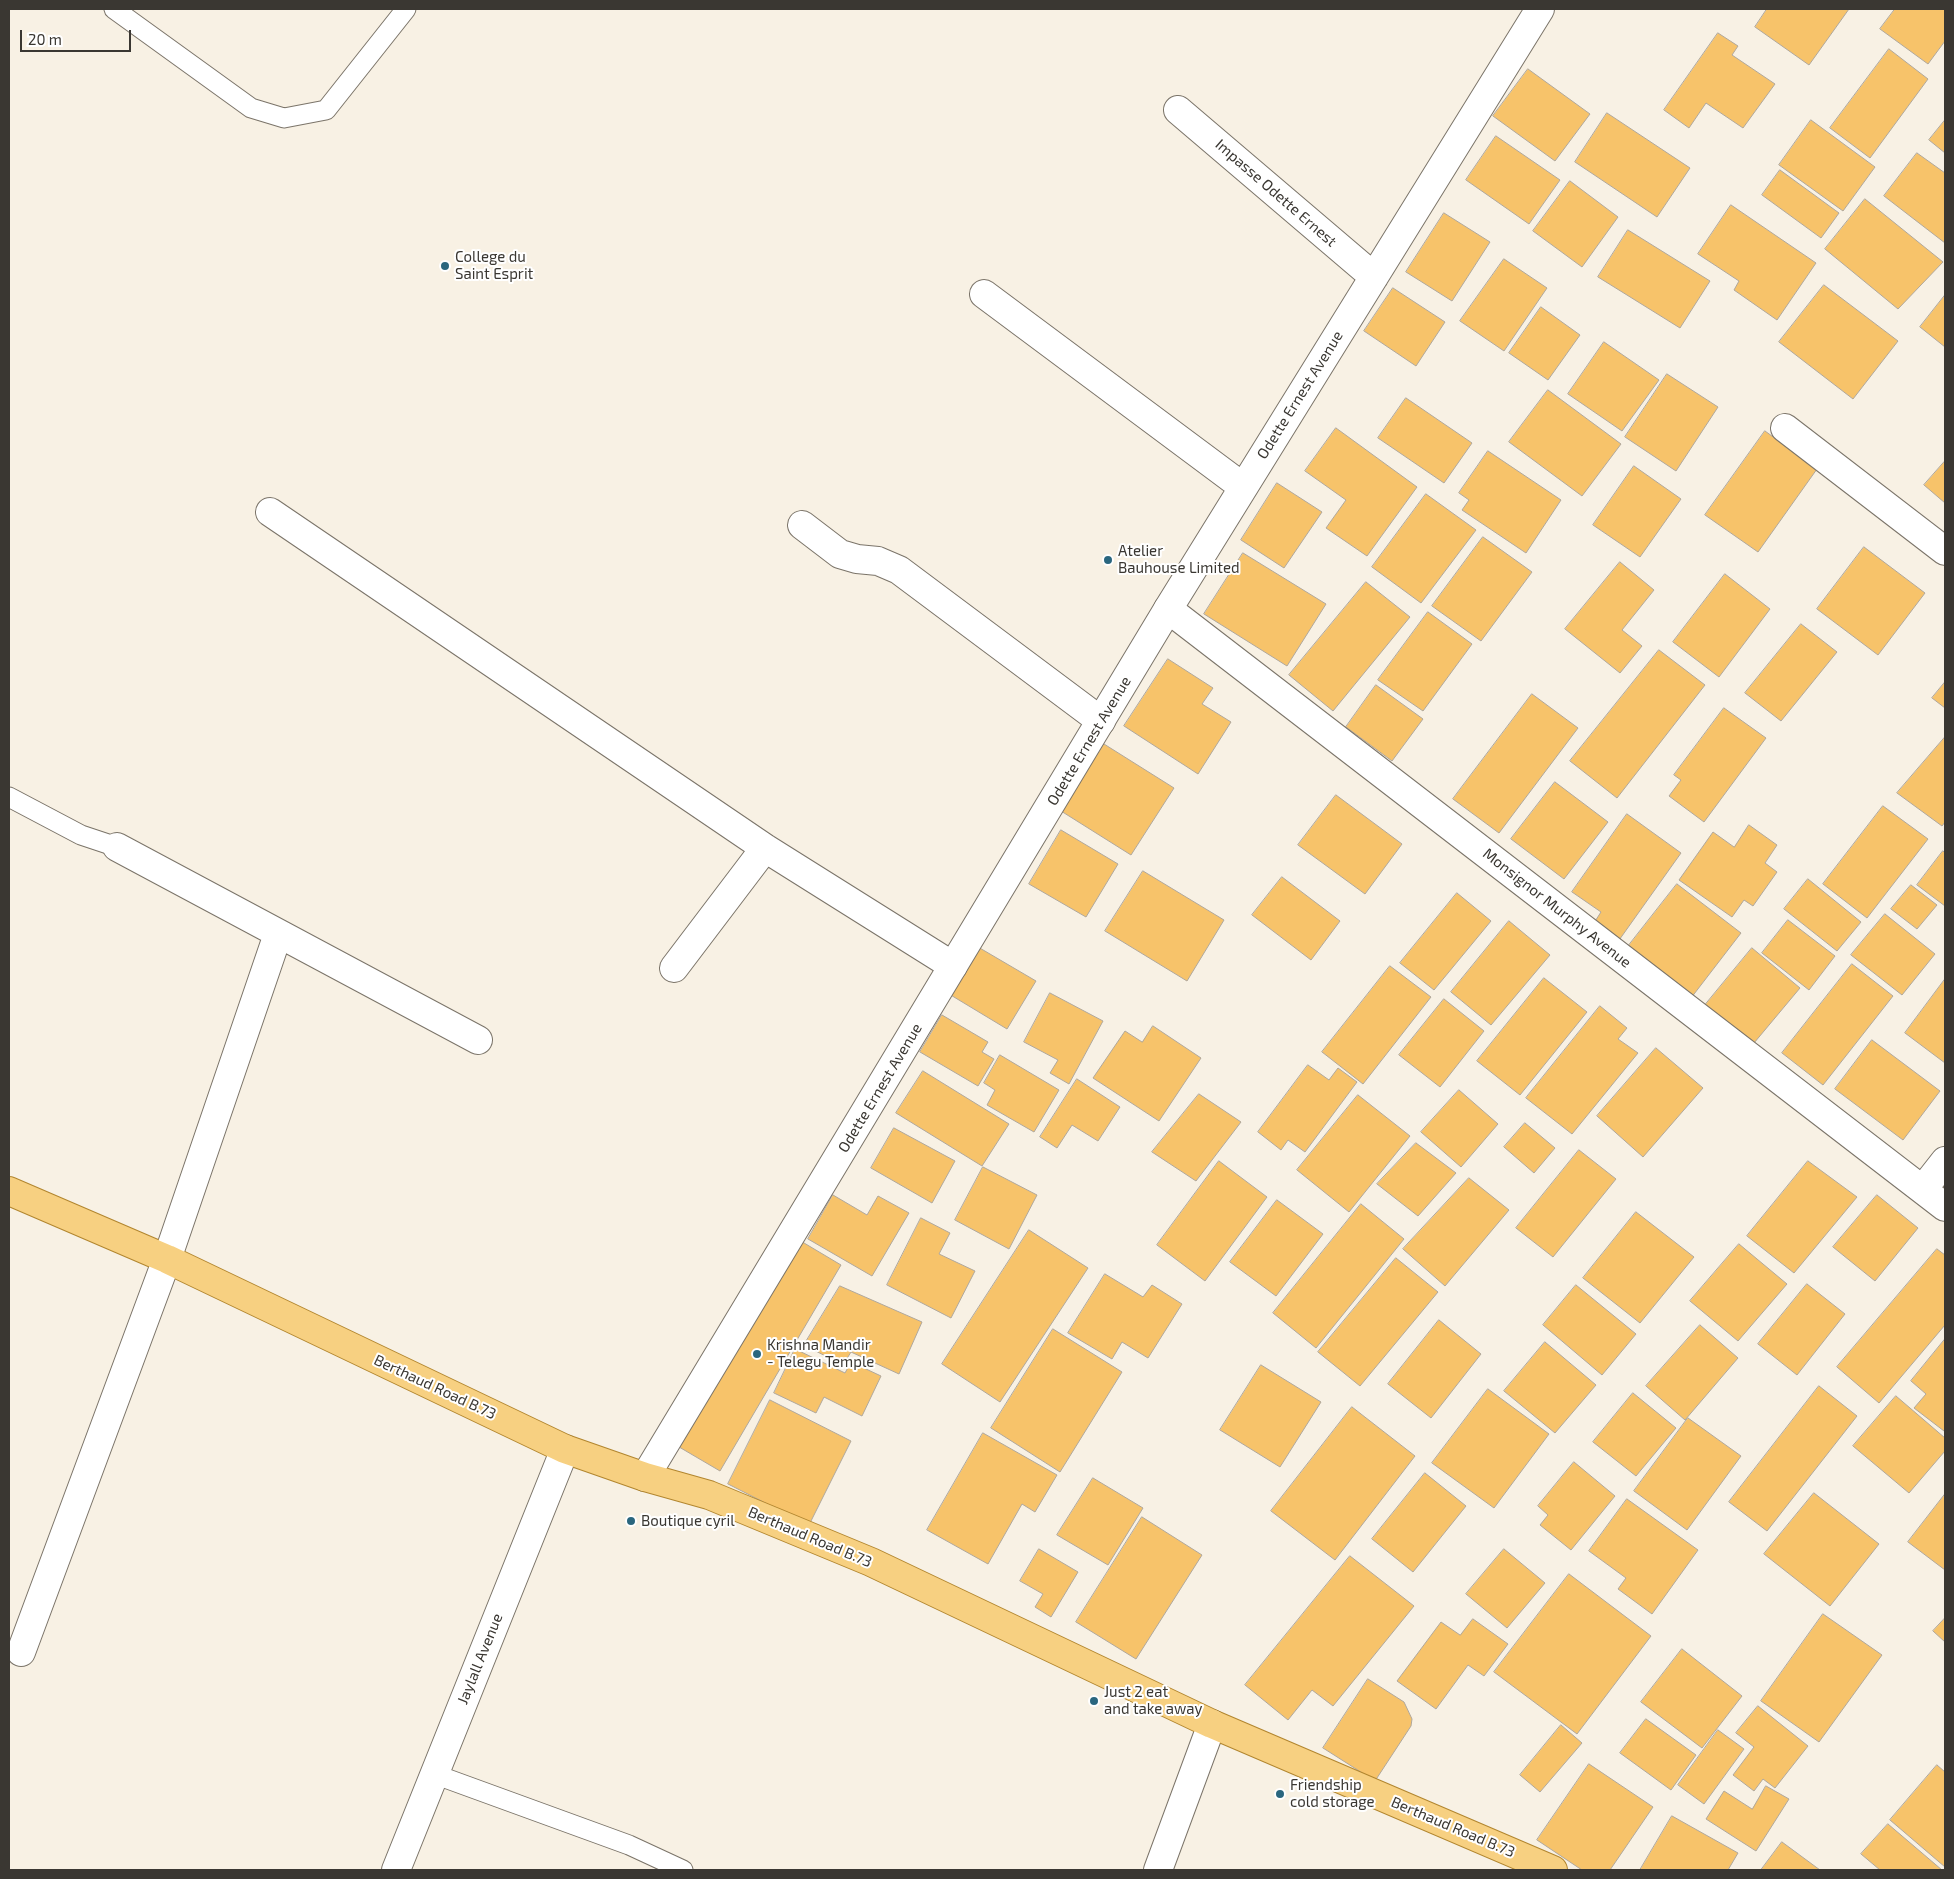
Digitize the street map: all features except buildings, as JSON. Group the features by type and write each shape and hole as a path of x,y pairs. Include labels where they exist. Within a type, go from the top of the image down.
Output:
{"main road":[{"name":"Berthaud Road B.73","path":"9,1191 167,1259 565,1449 644,1477 709,1495 871,1562 1212,1724 1522,1864 1553,1870"}],"street":[{"name":"Odette Ernest Avenue","path":"644,1477 1168,609 1540,9"},
{"name":"Impasse Odette Ernest","path":"1178,110 1374,277"},
{"path":"984,294 1243,487"},
{"path":"1785,428 1945,552"},
{"path":"270,512 765,848 953,966"},
{"path":"802,525 840,554 857,559 878,561 899,570 1101,720"},
{"name":"Monsignor Murphy Avenue","path":"1168,609 1945,1207"},
{"path":"116,847 478,1040"},
{"path":"674,968 765,848"},
{"path":"21,1652 167,1259 278,934"},
{"path":"1922,1189 1945,1161"},
{"name":"Jaylall Avenue","path":"396,1870 565,1449"},
{"path":"1158,1870 1212,1724"}],"lane":[{"path":"114,9 250,108 284,118 326,110 406,9"},
{"path":"9,797 81,835 116,847"},
{"path":"434,1774 629,1844 683,1870"}],"place":[{"name":"College du Saint Esprit","path":"445,266"},
{"name":"Atelier Bauhouse Limited","path":"1108,560"},
{"name":"Krishna Mandir - Telegu Temple","path":"757,1354"},
{"name":"Boutique cyril","path":"631,1521"},
{"name":"Just 2 eat and take away","path":"1094,1701"},
{"name":"Friendship cold storage","path":"1280,1794"}]}
